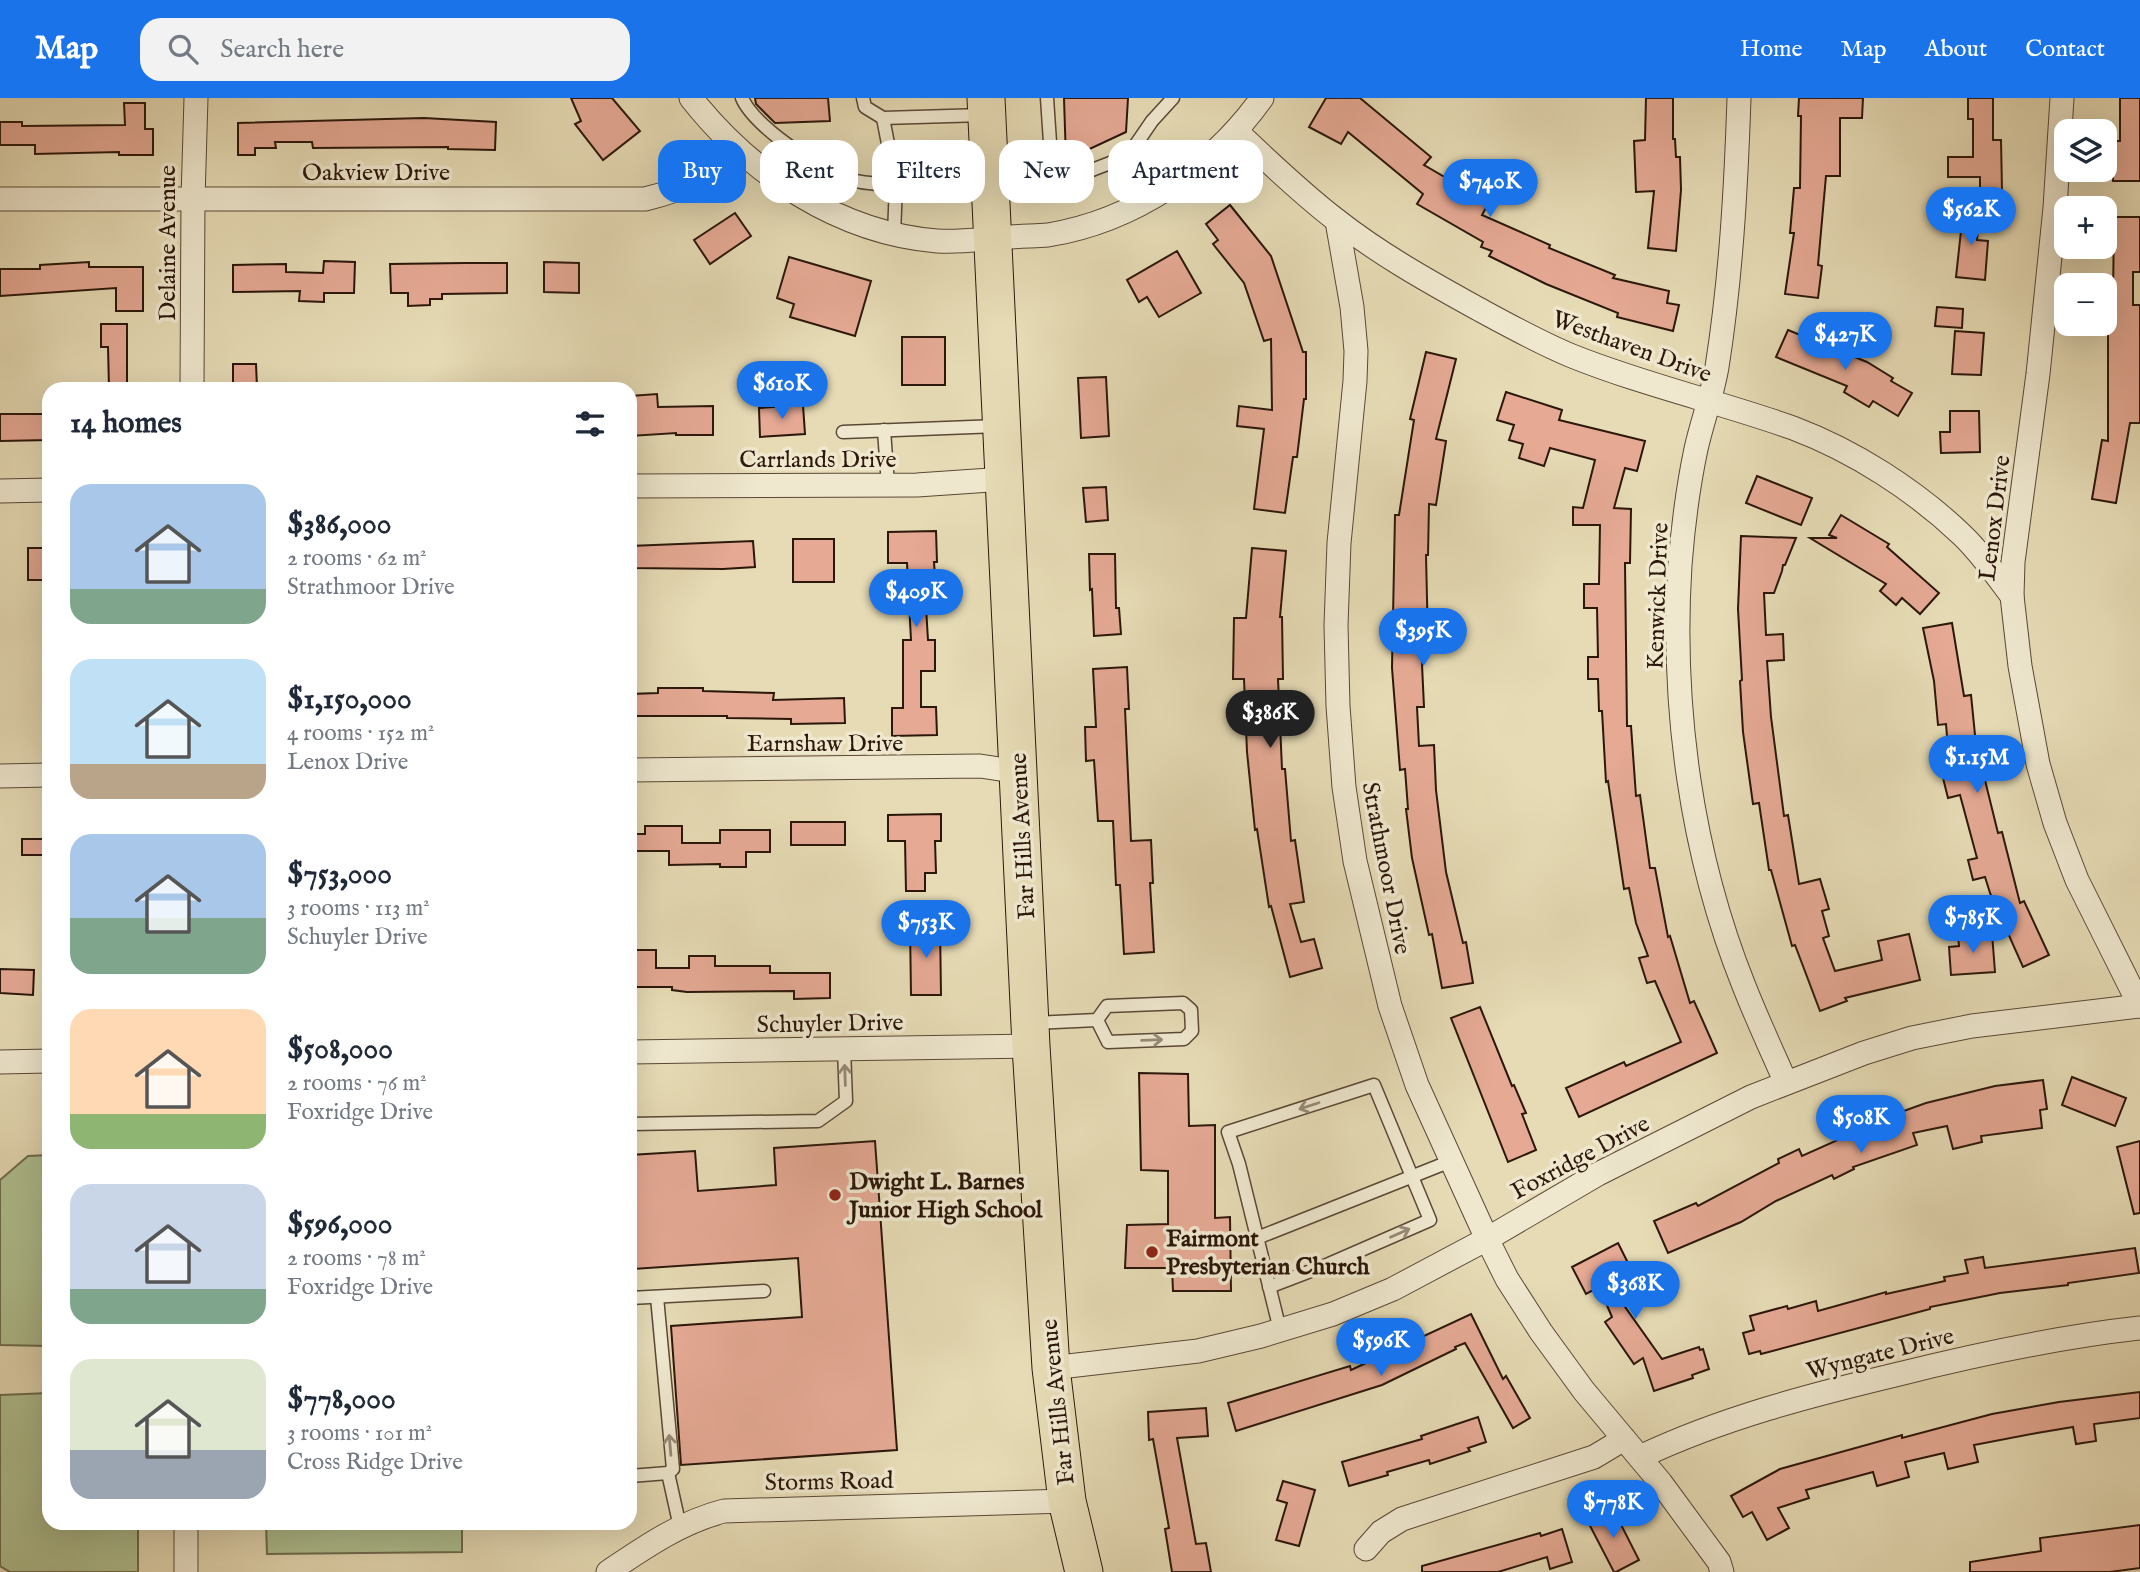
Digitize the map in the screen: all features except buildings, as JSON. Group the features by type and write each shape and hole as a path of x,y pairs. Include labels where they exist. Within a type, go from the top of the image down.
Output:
{"main road":[{"name":"Far Hills Avenue","path":"986,106 1031,1034 1052,1368 1067,1501 1084,1572"}],"street":[{"name":"Delaine Avenue","path":"192,382 196,98"},
{"path":"691,98 729,140"},
{"path":"746,156 771,177 809,200 854,221 894,234 957,242 1048,235 1099,221 1135,207 1164,191 1201,164 1237,131 1262,98"},
{"name":"Kenwick Drive","path":"1739,98 1728,289 1710,402 1697,446 1687,498 1680,565 1678,632 1681,713 1703,852 1722,922 1744,985 1786,1083"},
{"name":"Lenox Drive","path":"2062,98 2055,208 2038,374 2013,562 2012,596 2020,666 2038,764 2055,823 2077,880 2140,1006"},
{"name":"Westhaven Drive","path":"1237,131 1301,192 1337,221 1428,282 1520,332 1572,356 1795,429 1843,451 1931,508 1962,535 1989,564 2012,596"},
{"name":"Oakview Drive","path":"0,198 645,199 658,196"},
{"name":"Strathmoor Drive","path":"1337,221 1352,307 1356,351 1339,543 1336,625 1338,706 1344,787 1355,861 1390,1006 1417,1085 1507,1279 1584,1391 1640,1457 1719,1562 1722,1572"},
{"name":"Carrlands Drive","path":"637,486 888,485 1005,479"},
{"path":"0,491 42,490"},
{"name":"Earnshaw Drive","path":"637,770 980,766 1019,772"},
{"path":"0,776 42,775"},
{"name":"Foxridge Drive","path":"1052,1368 1198,1351 1333,1314 1393,1289 1487,1240 1598,1174 1751,1097 1864,1053 1912,1038 1972,1026 2140,1006"},
{"name":"Schuyler Drive","path":"637,1052 844,1049 1031,1034"},
{"path":"0,1062 42,1062"},
{"name":"Wyngate Drive","path":"1640,1457 1715,1425 1846,1386 2038,1342 2140,1328"},
{"path":"1366,1549 1381,1532 1402,1519 1594,1457 1624,1439"},
{"name":"Storms Road","path":"608,1572 699,1517 724,1511 1067,1501"},
{"path":"186,1530 186,1572"}],"lane":[{"path":"742,98 757,120 819,166 849,180 872,182"},
{"path":"863,98 865,107 883,118 986,106"},
{"path":"1047,98 1052,172 1060,178 1074,177 1128,156 1152,121 1173,98"},
{"path":"883,118 887,140"},
{"path":"894,234 895,203"},
{"path":"843,432 1002,426"},
{"path":"884,430 888,485"},
{"path":"1031,1034 1097,1020 1107,1006 1183,1003 1191,1010 1192,1031 1184,1039 1108,1042 1097,1020"},
{"path":"637,1124 818,1121 846,1101 844,1049"},
{"path":"1269,1287 1430,1220 1374,1085 1228,1132 1239,1164 1269,1287 1280,1330"},
{"path":"1257,1238 1451,1161"},
{"path":"637,1298 764,1292"},
{"path":"637,1475 668,1473 673,1469 657,1297"},
{"path":"668,1473 680,1527"}],"green space":[{"path":"42,1155 42,1346 0,1345 0,1180 28,1156"},
{"path":"42,1393 42,1530 138,1530 138,1572 10,1572 0,1566 0,1395"},
{"path":"266,1530 462,1530 462,1552 267,1554"}],"place":[{"name":"Dwight L. Barnes Junior High School","path":"835,1195"},
{"name":"Fairmont Presbyterian Church","path":"1152,1252"}]}
